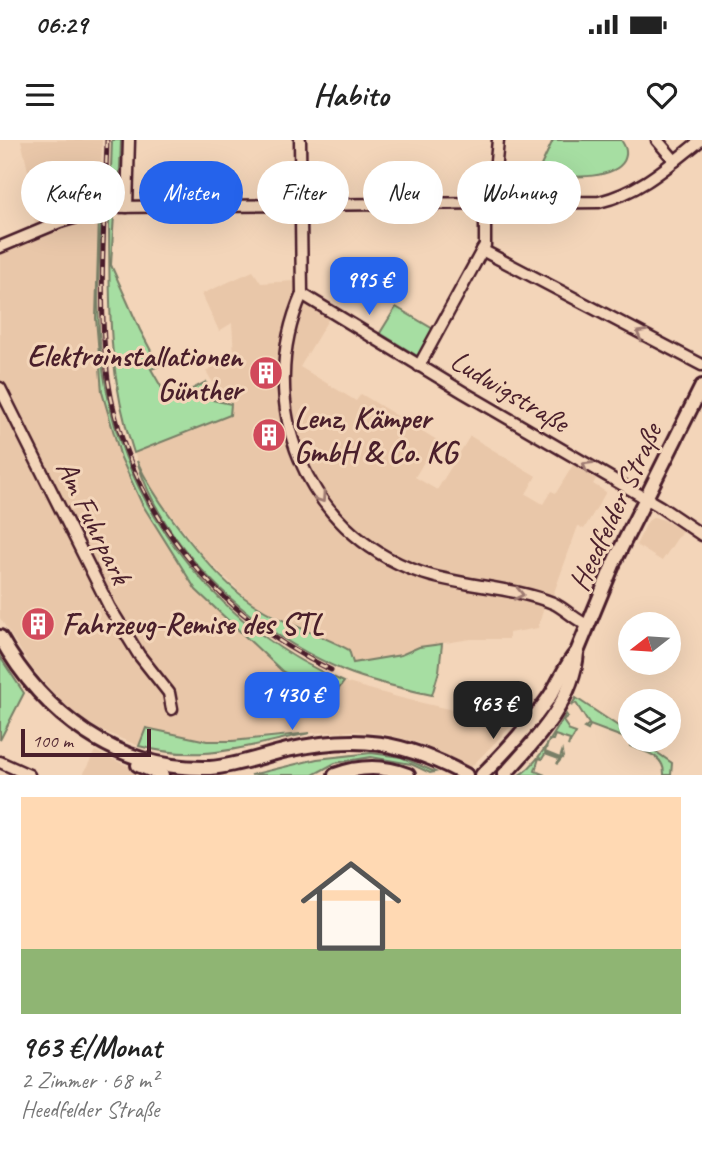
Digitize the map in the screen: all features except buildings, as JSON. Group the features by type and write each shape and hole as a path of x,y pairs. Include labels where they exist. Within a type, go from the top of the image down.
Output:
{"main road":[{"name":"Heedfelder Straße","path":"504,775 540,733 560,704 576,665 577,652 615,560 702,386"},
{"path":"0,637 28,680 51,706 88,735 149,761 209,771 306,747 367,741 412,750 466,775"},
{"name":"Heedfelder Straße","path":"483,774 516,740 548,699 577,652"},
{"path":"88,735 96,746 162,775"},
{"path":"238,775 248,761"},
{"path":"335,775 374,767 408,775"}],"street":[{"path":"127,207 129,140"},
{"path":"300,140 300,161"},
{"path":"495,161 498,140"},
{"path":"657,140 675,161"},
{"path":"581,202 599,202 627,194 701,140"},
{"path":"349,203 457,202"},
{"path":"0,247 76,216 106,208 257,205"},
{"path":"301,224 302,294 292,317 284,359 285,408 291,436 302,465 321,499 336,518 370,547 400,564 426,574 546,601 568,611 581,623 588,625"},
{"path":"419,366 485,245 487,224"},
{"path":"482,250 702,365"},
{"name":"Ludwigstraße","path":"302,294 419,366 647,499 702,535"},
{"name":"Am Fuhrpark","path":"0,388 110,608 139,655 169,693 172,709"},
{"path":"0,762 29,775"}],"shaded area":[{"path":"21,140 102,140 101,161 26,161"},
{"path":"74,224 99,224 97,353 102,392 112,430 124,466 142,504 196,591 282,671 326,696 334,694 344,682 513,724 471,767 419,743 385,734 354,731 207,741 146,728 139,746 100,730 78,716 31,667 0,618 0,254"},
{"path":"253,271 261,283 295,281 296,297 329,318 300,367 356,401 361,394 437,440 415,477 437,490 470,436 536,476 526,494 543,504 551,491 556,493 573,465 596,479 593,484 606,492 584,529 578,526 552,598 547,596 538,628 509,633 509,639 471,639 419,647 401,655 352,663 349,650 254,605 203,556 150,487 134,453 230,415 232,394 216,388 206,371 234,354 232,323 219,331 202,294"},
{"path":"654,517 682,531 662,561 636,545 648,521"},
{"path":"95,751 121,763 153,775 83,775"}],"green space":[{"path":"112,140 121,140 120,161 111,161"},
{"path":"553,140 621,140 626,155 618,168 597,175 581,176 581,161 543,161"},
{"path":"99,224 101,224 98,304 100,349 119,439 137,484 161,526 190,566 223,602 260,633 301,660 344,682 334,695 326,696 282,671 196,590 142,504 121,458 102,392 96,318"},
{"path":"109,224 113,224 111,265 159,366 151,369 163,390 165,403 206,382 208,393 213,400 231,404 230,415 134,453 118,393 110,306"},
{"path":"396,307 433,329 419,357 380,333"},
{"path":"137,461 171,518 203,558 237,591 263,610 349,650 353,663 401,655 419,647 442,644 439,671 432,695 345,671 279,636 248,613 192,559 169,528"},
{"path":"0,657 24,693 0,740"},
{"path":"576,698 618,726 618,736 590,725 588,730 584,728 589,724 576,703 571,706"},
{"path":"566,714 568,717 563,721 570,731 576,733 568,746 570,740 555,735 553,740 550,740"},
{"path":"146,728 207,741 310,733 226,751 184,753 139,746"},
{"path":"548,744 545,752 560,758 562,752 563,757 557,764 559,759 545,754 542,759 539,758 535,771 545,775 519,775 532,765"},
{"path":"645,752 656,752 672,763 671,775 664,775 661,763"},
{"path":"371,753 401,757 435,772 430,773 411,764 371,757 335,763 313,775 251,775 317,759"}],"railway":[{"path":"107,140 103,260 105,350 118,426 135,471 157,513 184,552 215,588 250,619 289,647 331,670"}],"place":[{"name":"Elektroinstallationen Günther","path":"266,373"},
{"name":"Lenz, Kämper GmbH & Co. KG","path":"269,435"},
{"name":"Fahrzeug-Remise des STL","path":"38,624"}]}
